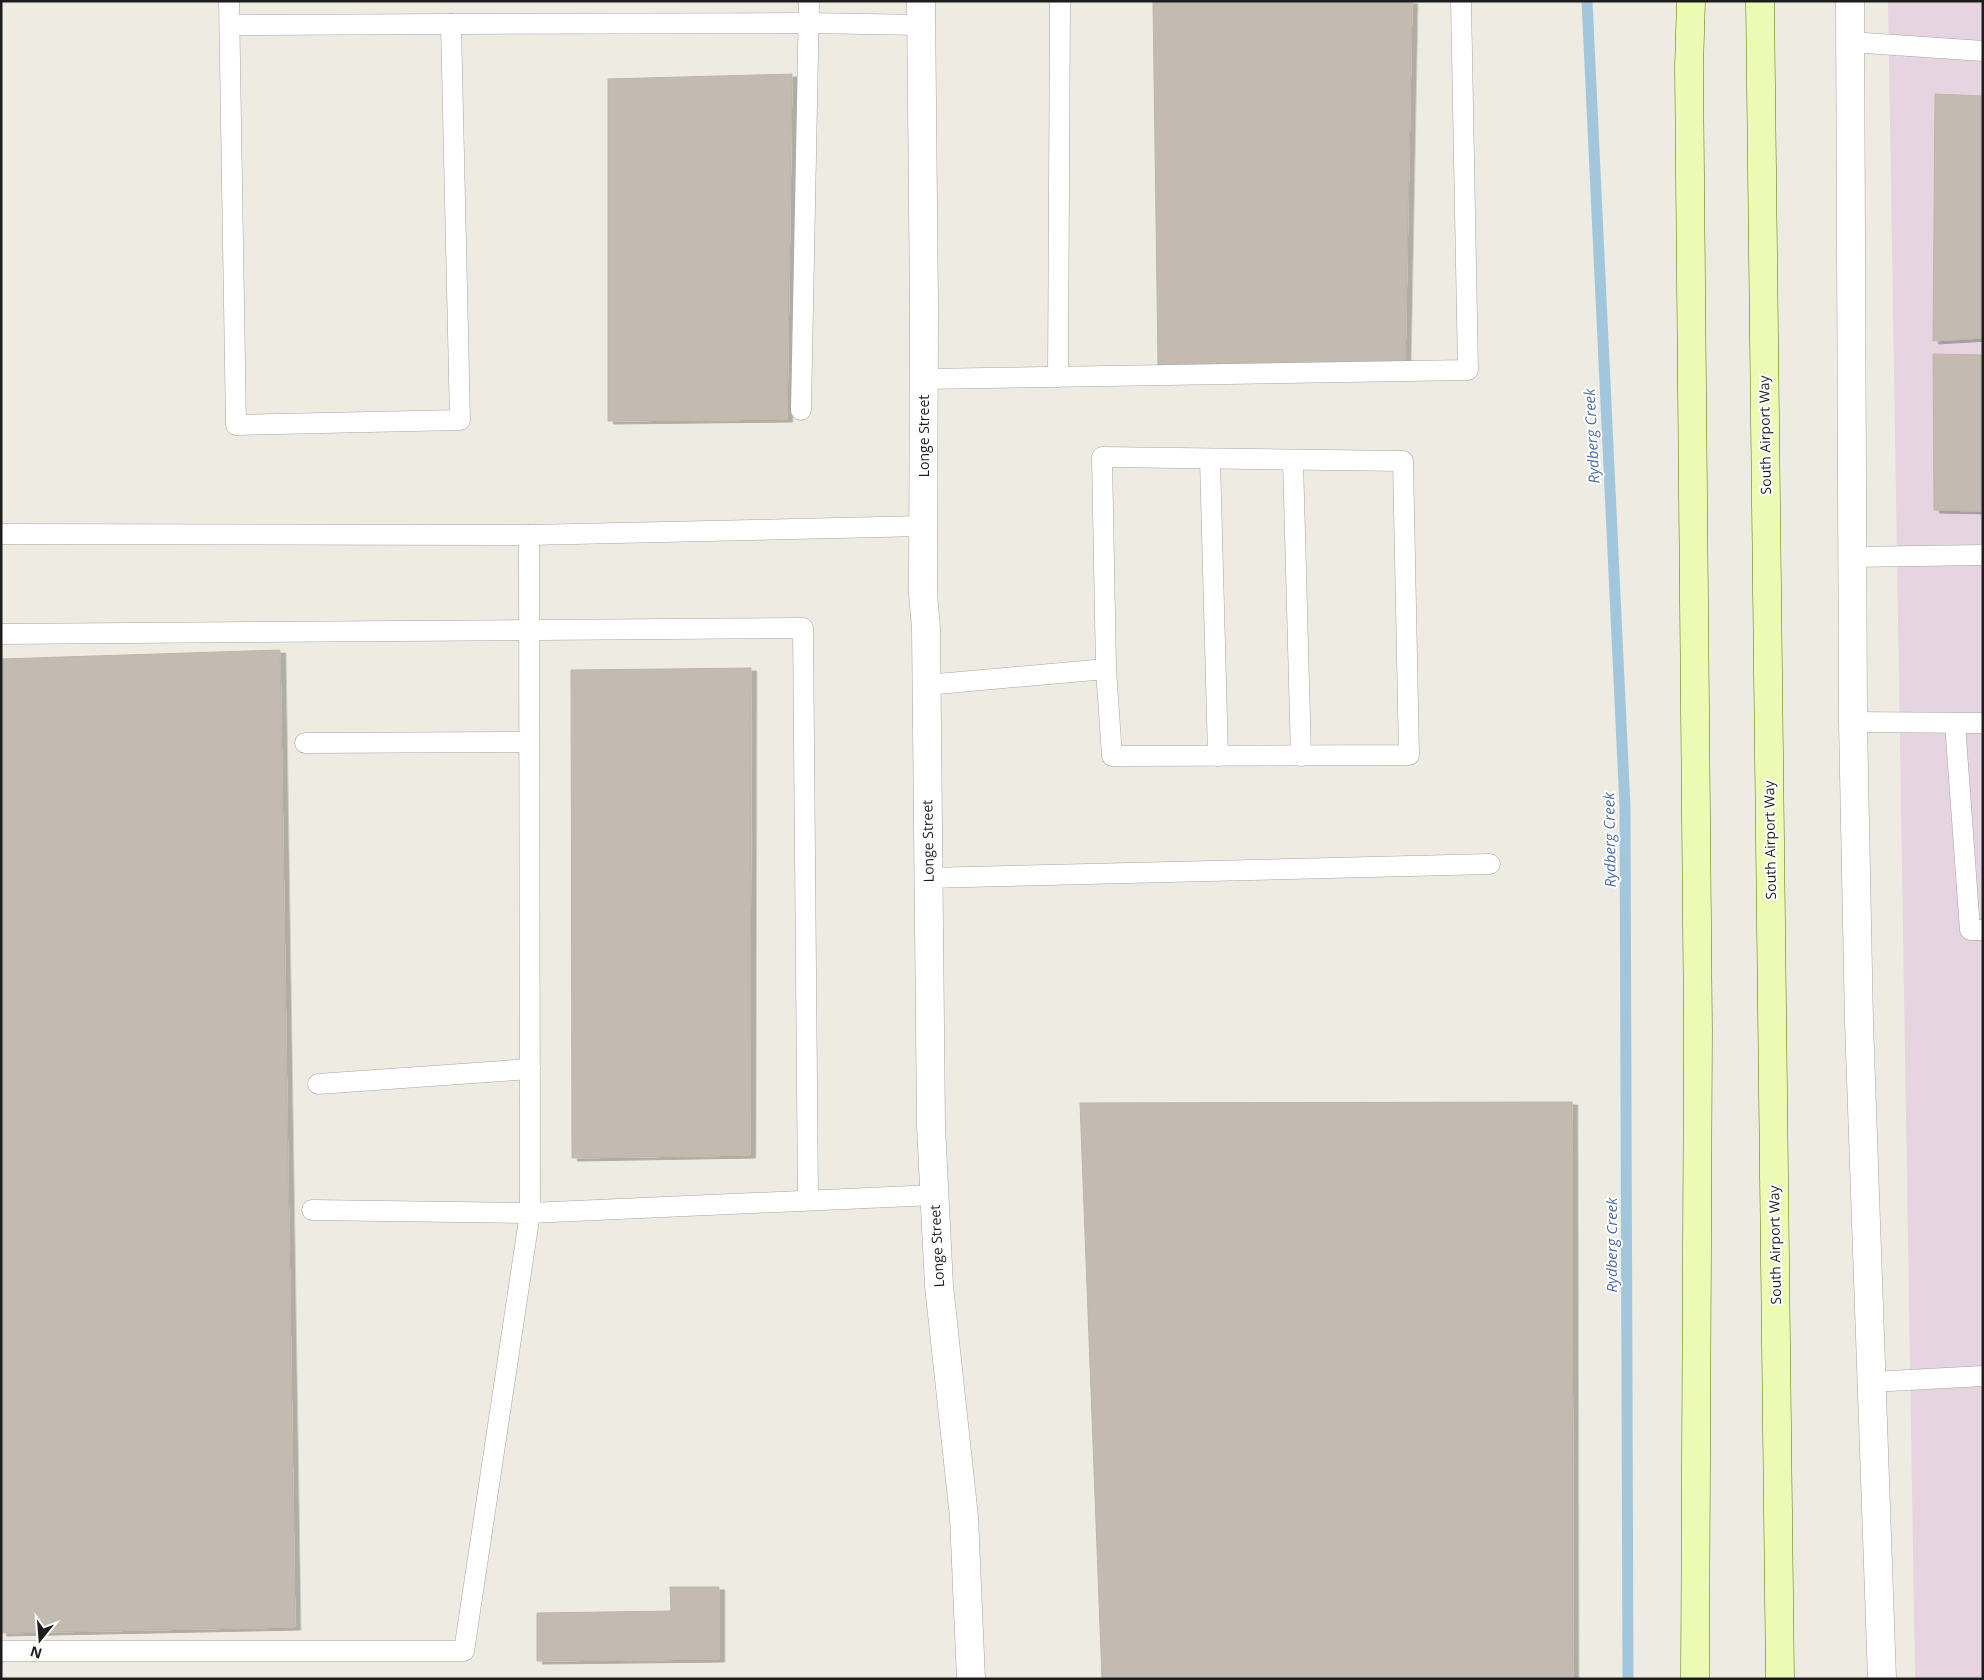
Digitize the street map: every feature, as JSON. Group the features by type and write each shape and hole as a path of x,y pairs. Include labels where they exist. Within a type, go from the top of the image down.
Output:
{"main road":[{"path":"1691,1 1689,67 1698,1020 1695,1679"},
{"name":"South Airport Way","path":"1760,1 1780,1679"}],"street":[{"path":"1850,1 1853,722 1859,1022 1882,1679"},
{"name":"Longe Street","path":"921,13 924,380 923,593 926,628 931,1126 939,1286 964,1517 971,1679"}],"lane":[{"path":"229,1 236,425 460,420 451,24"},
{"path":"801,410 809,1"},
{"path":"1058,377 1060,1"},
{"path":"924,380 1468,370 1461,1"},
{"path":"230,25 809,23 921,13"},
{"path":"1850,42 1983,51"},
{"path":"1102,457 1293,460 1403,461 1409,755 1112,756 1106,669 1102,457"},
{"path":"1210,459 1218,756"},
{"path":"1293,460 1301,756"},
{"path":"1,534 529,535 923,526"},
{"path":"1,1651 464,1651 530,1213 529,535"},
{"path":"1852,557 1983,555"},
{"path":"1,634 802,628 808,1200"},
{"path":"926,685 1106,669"},
{"path":"1853,722 1983,723"},
{"path":"1955,723 1970,930 1983,930"},
{"path":"305,743 529,742"},
{"path":"928,878 1490,864"},
{"path":"318,1084 530,1069"},
{"path":"312,1210 530,1213 934,1195"},
{"path":"1871,1382 1983,1376"}],"shaded area":[{"path":"1888,1 1983,1 1983,1679 1916,1679 1915,1676"}],"building":[{"path":"1153,1 1412,1 1405,367 1158,365"},
{"path":"792,74 787,419 608,421 608,79"},
{"path":"1935,94 1982,96 1982,338 1933,341"},
{"path":"1933,354 1983,355 1983,511 1934,510"},
{"path":"280,650 295,1627 1,1633 1,659"},
{"path":"751,668 750,1155 572,1158 571,670"},
{"path":"1572,1102 1573,1679 1102,1679 1080,1103"},
{"path":"670,1587 719,1587 719,1659 537,1661 537,1613 671,1611"}],"waterway":[{"name":"Rydberg Creek","path":"1587,1 1625,807 1628,1679"}]}
